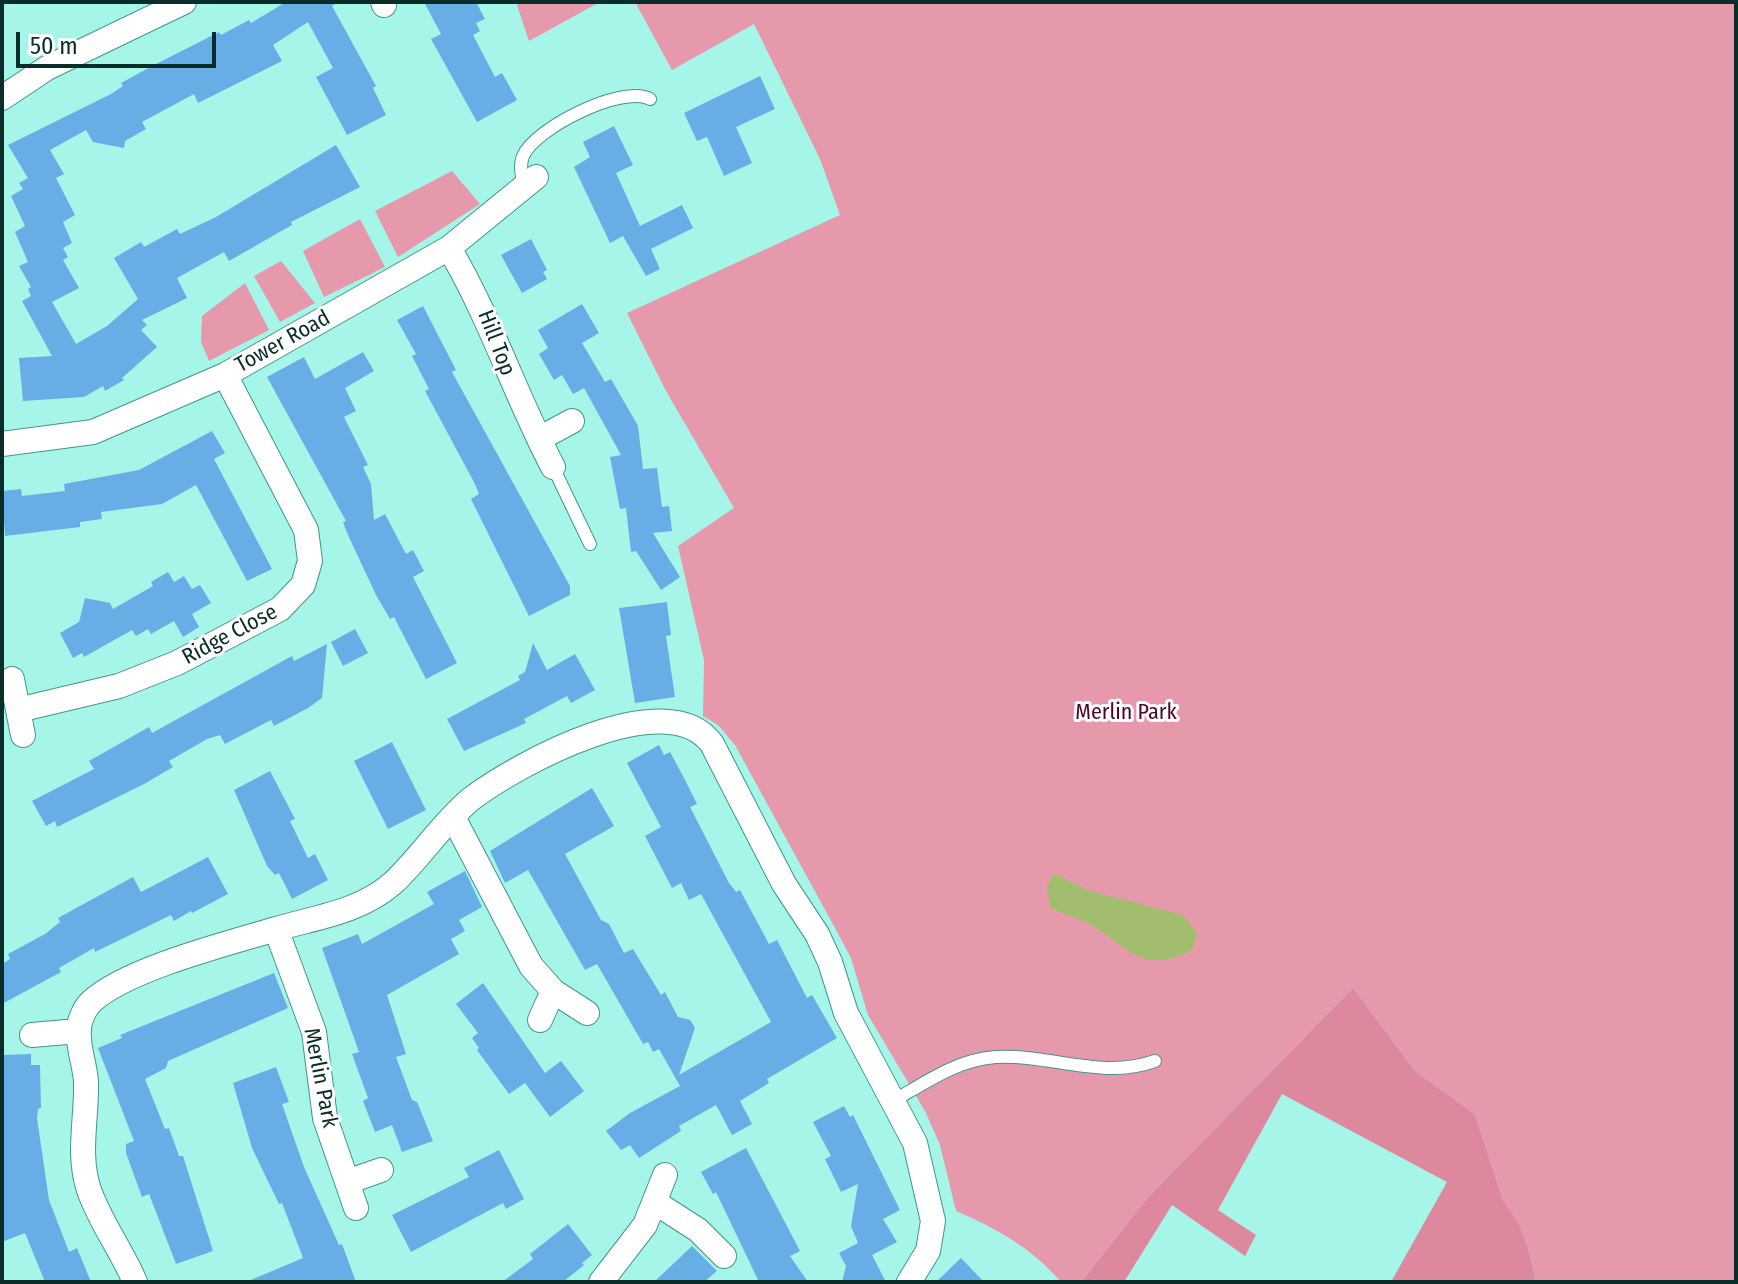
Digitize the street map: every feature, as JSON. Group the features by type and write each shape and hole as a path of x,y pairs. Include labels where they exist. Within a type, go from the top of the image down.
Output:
{"street":[{"path":"2,98 47,68 184,2"},
{"name":"Tower Road","path":"3,438 93,432 225,375 449,248 530,182"},
{"name":"Hill Top","path":"449,248 484,309 516,397 553,467"},
{"name":"Ridge Close","path":"18,710 119,686 177,663 280,609 303,585 310,561 306,530 225,375"},
{"path":"539,439 572,421"},
{"path":"12,679 23,735"},
{"path":"135,1282 88,1187 83,1161 85,1070 78,1031 89,1003 129,979 276,929 337,913 376,896 411,866 453,817 496,782 582,740 635,724 669,722 693,726 712,744 790,896 817,934 846,1013 895,1100 921,1160 933,1221 928,1251 909,1282"},
{"path":"453,817 531,966 553,991 587,1013"},
{"name":"Merlin Park","path":"276,929 314,1032 325,1118 356,1208"},
{"path":"540,1020 553,991"},
{"path":"32,1035 78,1031"},
{"path":"347,1182 381,1170"},
{"path":"601,1282 620,1262 656,1203 665,1175"},
{"path":"656,1203 698,1230 724,1256"}],"lane":[{"path":"530,182 521,173 523,156 540,135 622,95 634,94 650,99"},
{"path":"553,467 590,544"},
{"path":"895,1100 959,1065 994,1057 1125,1070 1155,1061"}],"green space":[{"path":"516,2 600,2 529,41"},
{"path":"635,2 1736,2 1736,1282 1536,1282 1528,1247 1519,1224 1503,1200 1475,1114 1415,1071 1353,988 1149,1196 1081,1282 1061,1282 1013,1240 956,1211 940,1145 925,1111 868,1015 851,958 735,745 718,725 703,716 704,660 678,546 734,508 666,391 627,313 840,215 820,159 754,24 672,70"},
{"path":"452,171 480,204 398,257 375,211"},
{"path":"360,219 385,267 324,297 303,251"},
{"path":"281,261 315,303 280,322 254,276"},
{"path":"245,283 269,330 209,361 201,342 202,316"}],"shaded area":[{"path":"1054,873 1090,891 1183,915 1197,933 1192,950 1174,958 1159,960 1134,954 1085,922 1050,907 1047,887"},
{"path":"1353,988 1415,1071 1475,1114 1503,1200 1519,1224 1528,1247 1536,1282 1391,1282 1447,1182 1282,1094 1218,1210 1256,1235 1245,1256 1172,1205 1124,1282 1081,1282 1149,1196"}],"building":[{"path":"286,2 338,2 332,6 376,86 373,88 386,115 347,135 316,77 333,68 308,22 273,45 282,61 198,103 194,94 142,122 146,129 125,141 124,148 93,142 86,130 50,150 64,174 56,178 75,215 63,222 72,243 63,248 68,257 63,260 79,288 52,302 76,344 107,326 138,299 114,258 141,242 144,247 177,229 180,234 216,217 336,145 360,187 291,222 292,225 229,261 224,252 177,278 187,298 142,320 147,325 141,330 157,347 122,378 124,380 105,391 103,386 84,397 23,401 19,358 52,356 22,301 31,296 28,289 31,287 19,266 28,262 15,232 25,226 11,196 23,189 19,183 28,178 8,145 111,94 123,86 121,83 154,65 219,32 221,35 249,20 251,23"},
{"path":"424,2 476,2 485,19 476,23 480,31 473,35 495,77 502,73 517,100 477,122 431,39 441,34"},
{"path":"760,76 775,109 736,127 752,163 724,176 707,137 697,141 684,113"},
{"path":"614,126 633,165 616,173 640,226 682,205 693,228 651,249 660,269 646,276 623,236 610,243 574,167 590,157 583,142"},
{"path":"531,239 547,270 543,272 547,279 522,293 501,255"},
{"path":"582,304 599,333 582,343 605,382 611,379 638,426 643,469 657,468 662,507 669,506 672,531 653,533 680,577 661,590 636,551 631,552 626,508 620,509 610,457 621,455 584,388 573,394 562,375 554,380 539,354 548,348 538,330"},
{"path":"423,306 456,370 452,372 570,586 570,595 529,616 471,499 479,494 475,484 425,391 429,389 412,356 416,354 397,320"},
{"path":"363,352 374,371 345,388 356,411 344,417 368,465 363,467 371,484 374,520 385,514 406,554 413,550 424,571 413,577 457,663 426,679 394,617 390,619 376,595 348,535 343,522 346,521 267,377 304,357 315,379"},
{"path":"212,431 225,453 214,459 272,569 247,581 196,485 162,504 101,512 102,519 80,522 80,527 5,536 2,491 21,489 22,496 65,491 64,484 139,470"},
{"path":"168,572 174,582 184,576 192,589 200,585 211,603 192,614 199,627 183,637 174,621 151,634 148,629 136,636 132,630 84,657 82,653 73,658 60,633 79,622 85,598 110,603 113,609 153,586 151,582"},
{"path":"667,602 671,635 666,636 675,697 635,703 619,608"},
{"path":"355,629 368,653 343,666 331,642"},
{"path":"533,643 547,670 575,654 595,690 571,703 567,696 524,719 526,723 464,751 447,719 520,680 518,676 525,672"},
{"path":"327,644 322,698 308,708 274,726 271,720 225,744 220,735 207,739 169,761 173,767 144,784 57,827 55,821 46,826 32,801 94,769 89,761 149,727 152,733 292,656 294,661"},
{"path":"392,742 426,810 388,829 354,761"},
{"path":"659,745 664,755 670,752 683,776 697,804 690,807 729,883 736,892 740,890 769,944 777,940 807,998 812,995 837,1038 767,1079 769,1083 740,1101 752,1124 732,1135 716,1105 679,1126 681,1131 639,1158 630,1145 621,1150 606,1131 630,1113 680,1086 659,1049 653,1052 648,1042 643,1044 597,964 585,970 528,870 505,883 490,851 592,788 614,826 565,854 601,920 609,924 624,953 633,949 661,995 665,992 678,1017 690,1020 695,1028 679,1075 771,1022 701,894 689,900 681,883 672,888 645,836 661,827 627,763"},
{"path":"270,771 295,819 290,821 308,858 315,854 328,880 292,899 279,873 275,875 267,866 234,790"},
{"path":"208,857 228,894 174,921 171,915 95,952 94,948 59,968 61,972 2,1004 2,964 10,959 8,954 45,934 60,922 58,918 133,877 141,892"},
{"path":"465,871 482,907 459,920 465,931 451,939 459,954 387,995 406,1054 396,1057 412,1100 417,1102 433,1141 402,1152 392,1125 375,1132 363,1101 368,1098 352,1054 359,1052 322,948 358,934 362,944 434,904 427,892"},
{"path":"274,973 288,1008 168,1061 166,1068 145,1079 165,1129 169,1128 179,1156 183,1156 213,1251 176,1264 149,1194 142,1197 126,1153 126,1144 134,1141 98,1048 122,1038 120,1035"},
{"path":"483,983 545,1073 561,1061 584,1091 550,1117 525,1083 509,1094 477,1050 479,1048 472,1038 478,1033 456,1004"},
{"path":"31,1054 31,1065 40,1065 41,1108 38,1109 37,1118 49,1200 69,1252 77,1248 91,1282 45,1282 25,1233 2,1242 2,1055"},
{"path":"276,1067 289,1102 282,1104 304,1167 339,1245 342,1244 356,1282 246,1282 303,1258 282,1203 279,1204 252,1148 233,1083"},
{"path":"844,1106 850,1117 853,1115 900,1210 883,1219 897,1242 872,1255 886,1282 842,1282 846,1266 839,1253 858,1243 851,1226 858,1184 841,1192 825,1159 831,1156 813,1122"},
{"path":"746,1148 800,1251 790,1256 808,1282 759,1282 716,1192 713,1194 701,1172"},
{"path":"499,1150 524,1199 506,1209 503,1203 411,1252 392,1215 469,1177 464,1168"},
{"path":"568,1224 592,1255 582,1263 584,1265 563,1282 502,1282 533,1259 530,1254"},
{"path":"692,1246 717,1271 704,1282 654,1282"},
{"path":"961,1258 984,1282 936,1282"}]}
